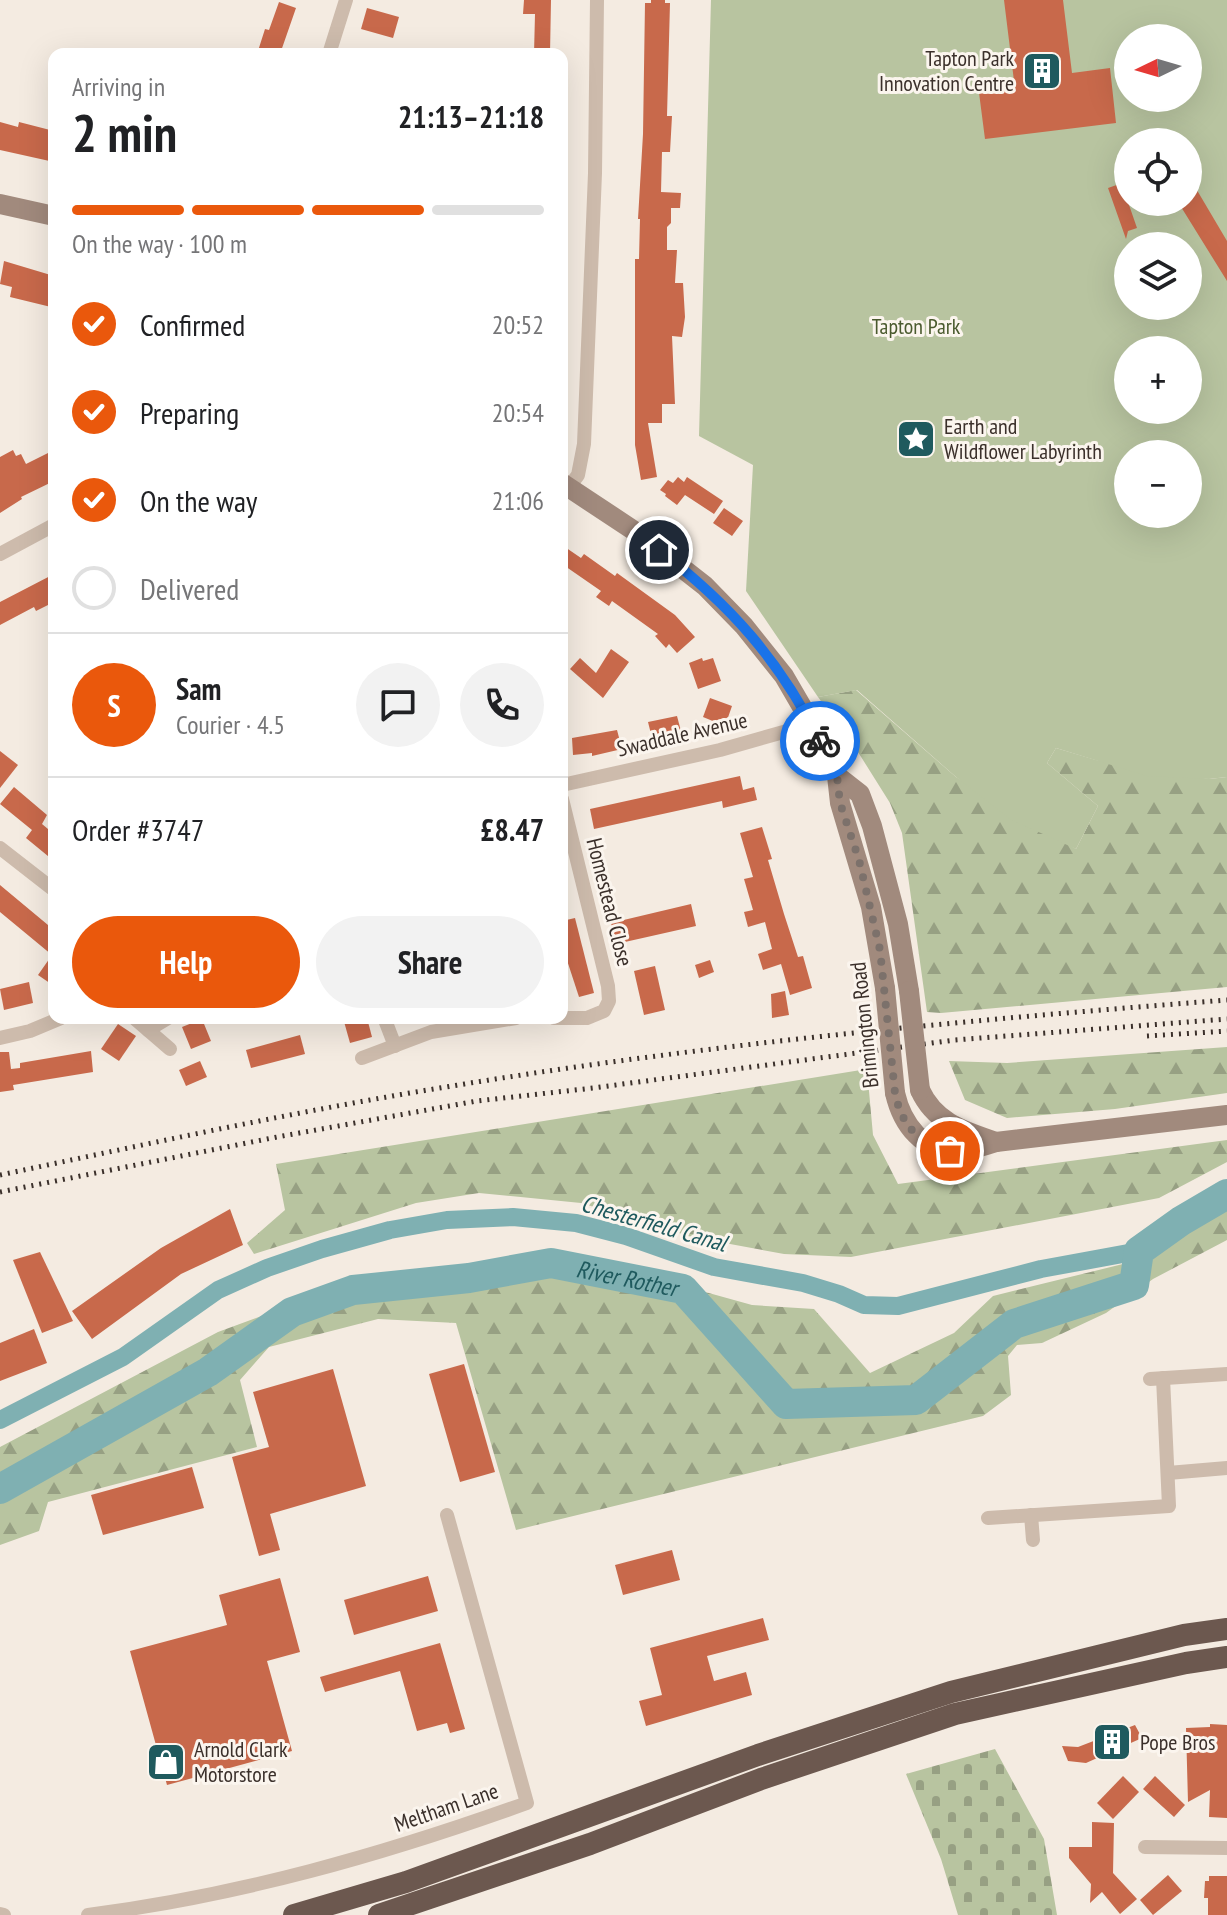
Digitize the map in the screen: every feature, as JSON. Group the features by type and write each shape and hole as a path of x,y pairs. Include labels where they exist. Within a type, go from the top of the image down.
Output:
{"highway":[{"path":"294,1915 406,1882 758,1755 951,1692 1184,1635 1227,1629"},
{"path":"379,1915 590,1844 761,1779 955,1714 1186,1663 1227,1657"}],"main road":[{"path":"0,204 48,215"},
{"name":"Brimington Road","path":"568,486 636,532 705,586 744,626 784,676 809,719 837,776 840,803 871,907 885,988 895,1093 904,1120 925,1143 950,1151 963,1151 996,1142 1227,1115"},
{"name":"Brimington Road","path":"837,776 860,794 872,826 898,924 920,1090 935,1114 948,1123 996,1142"}],"street":[{"path":"331,48 346,0"},
{"path":"568,483 578,475 584,444 595,173 597,0"},
{"path":"0,554 48,528"},
{"name":"Swaddale Avenue","path":"568,784 720,750 787,731 809,719"},
{"name":"Homestead Close","path":"568,823 609,1001 604,1011 587,1018 568,1018"},
{"path":"0,848 48,885"},
{"path":"0,1038 48,1023"},
{"path":"141,1024 170,1049"},
{"path":"148,1030 158,1024"},
{"path":"387,1024 395,1046"},
{"path":"362,1058 431,1032 480,1024"},
{"path":"988,1518 1169,1506 1157,1379 1227,1374"},
{"path":"1168,1473 1227,1468"},
{"name":"Meltham Lane","path":"88,1915 167,1905 273,1882 361,1859 527,1803 447,1515"},
{"path":"1031,1515 1033,1540"},
{"path":"1145,1847 1227,1848"}],"green space":[{"name":"Tapton Park","path":"711,0 1227,0 1227,777 1147,776 1056,748 1047,763 1098,806 1076,849 1010,819 956,777 857,690 818,697 746,591 753,465 699,436"},
{"path":"856,690 956,777 1076,849 1098,806 1047,763 1056,748 1096,760 1209,779 1227,777 1227,987 927,1012 902,833 890,803 818,697"},
{"path":"1227,1047 1227,1093 1115,1109 1007,1118 965,1100 949,1061 1007,1063"},
{"path":"867,1069 873,1135 898,1184 1227,1140 1227,1162 1159,1198 851,1257 784,1254 692,1237 581,1203 479,1193 416,1203 254,1254 247,1243 285,1210 276,1164"},
{"path":"1227,1203 1227,1240 1153,1279 1106,1313 1042,1343 1017,1345 1008,1356 1011,1395 983,1416 516,1530 456,1323 378,1319 269,1347 240,1380 257,1447 48,1502 39,1531 0,1545 0,1447 218,1332 348,1284 531,1265 680,1285 752,1305 814,1309 870,1373 954,1333 993,1296 1127,1263"},
{"path":"995,1749 1044,1839 1057,1915 958,1915 941,1859 906,1774"}],"building":[{"path":"524,0 551,0 550,48 534,48 535,14 523,14"},
{"path":"651,0 670,3 667,116 672,116 670,152 662,152 661,192 681,193 680,208 671,208 667,250 677,250 675,283 683,283 685,317 682,337 672,336 675,404 662,404 662,423 648,423 657,477 641,480 635,445 635,259 639,259 645,3 651,3"},
{"name":"Tapton Park Innovation Centre","path":"1004,0 1063,0 1072,73 1110,68 1116,123 985,139 978,85 1014,81"},
{"path":"279,2 296,8 282,48 259,48 265,29 269,30"},
{"path":"367,8 399,17 393,38 361,29"},
{"path":"0,122 18,127 19,122 48,129 48,161 0,150"},
{"path":"1114,186 1114,205 1108,188"},
{"path":"1202,199 1227,241 1227,281 1202,241 1202,232 1197,232 1187,216 1202,216"},
{"path":"1118,216 1133,216 1137,228 1124,232"},
{"path":"4,261 48,274 48,306 10,297 12,287 0,284"},
{"path":"13,450 16,456 21,454 26,464 48,453 48,484 21,497 0,513 0,457"},
{"path":"678,477 684,482 687,477 723,501 714,514 685,495 677,505 665,496 660,490 668,480 673,483"},
{"path":"724,508 743,521 732,536 713,523"},
{"path":"568,549 581,558 584,554 615,576 617,573 675,615 695,637 677,653 669,644 666,648 655,636 658,634 612,601 609,606 596,597 601,591 568,568"},
{"path":"48,577 48,605 36,611 34,607 0,625 0,602"},
{"path":"611,649 629,662 603,698 570,669 580,658 596,673"},
{"path":"702,658 703,661 713,658 721,681 698,689 689,663"},
{"path":"710,698 732,706 725,726 703,717"},
{"path":"677,716 682,735 653,742 648,722"},
{"path":"617,730 622,749 592,756 592,753 573,755 572,738"},
{"path":"0,751 18,765 0,788"},
{"path":"740,776 743,790 754,787 757,800 723,808 722,801 594,829 590,809"},
{"path":"14,787 47,815 42,824 48,829 48,856 26,838 32,830 0,804"},
{"path":"762,827 784,914 798,957 803,956 812,988 790,995 781,964 763,970 758,954 772,949 765,922 748,927 744,912 753,910 744,879 753,877 740,833"},
{"path":"0,885 48,925 48,952 0,912"},
{"path":"691,904 696,926 616,944 611,923"},
{"path":"575,918 594,993 579,997 568,963 568,920"},
{"path":"710,960 714,972 699,978 695,965"},
{"path":"48,961 48,982 38,975"},
{"path":"655,966 665,1010 644,1015 634,971"},
{"path":"29,982 33,1003 4,1010 0,989"},
{"path":"785,991 789,1015 772,1018 771,994"},
{"path":"118,1024 136,1036 119,1061 101,1049"},
{"path":"204,1024 211,1041 191,1049 182,1027"},
{"path":"345,1024 369,1024 372,1037 350,1043"},
{"path":"300,1035 305,1054 251,1068 246,1050"},
{"path":"91,1051 93,1072 13,1085 14,1090 0,1092 0,1052 9,1052 11,1069 20,1068 20,1063"},
{"path":"200,1061 207,1077 186,1086 179,1070"},
{"path":"230,1209 243,1245 181,1274 92,1339 72,1311 161,1248"},
{"path":"40,1252 73,1321 42,1333 13,1260"},
{"path":"34,1329 47,1363 0,1381 0,1343"},
{"path":"464,1364 495,1472 460,1482 429,1374"},
{"path":"333,1369 366,1486 270,1514 280,1550 259,1556 232,1457 269,1447 253,1392"},
{"path":"192,1467 204,1508 103,1535 91,1495"},
{"path":"672,1550 680,1580 623,1595 615,1565"},
{"path":"428,1576 438,1611 354,1635 344,1600"},
{"path":"280,1578 300,1652 267,1661 292,1751 167,1785 130,1651 227,1625 219,1595"},
{"path":"763,1618 769,1640 707,1656 714,1681 746,1672 752,1695 646,1726 639,1701 662,1695 650,1648"},
{"path":"440,1643 465,1729 450,1733 447,1723 417,1731 400,1671 325,1692 320,1677"},
{"path":"1210,1724 1227,1725 1227,1818 1209,1817 1210,1790 1188,1802 1186,1728 1210,1727"},
{"name":"Pope Bros","path":"1135,1725 1142,1738 1086,1763 1068,1761 1062,1746 1078,1747"},
{"path":"1123,1776 1139,1792 1113,1819 1097,1803"},
{"path":"1155,1776 1185,1805 1174,1817 1143,1789"},
{"path":"1092,1822 1114,1823 1113,1873 1137,1899 1120,1914 1102,1892 1090,1903 1091,1884 1069,1858 1069,1847 1092,1847"},
{"path":"1168,1875 1182,1891 1153,1915 1140,1900"},
{"path":"1209,1876 1227,1876 1227,1915 1208,1915 1208,1898 1204,1898 1205,1881 1209,1881"}],"waterway":[{"name":"River Rother","path":"0,1489 208,1372 292,1312 353,1290 469,1278 551,1263 683,1289 786,1404 916,1400 1014,1324 1134,1285 1139,1251 1227,1194"},
{"name":"Chesterfield Canal","path":"0,1420 123,1357 218,1290 267,1268 390,1230 447,1220 513,1217 576,1223 626,1236 714,1267 803,1283 864,1305 898,1306 1041,1269 1139,1251"}],"railway":[{"path":"0,1175 334,1107 641,1058 836,1035 1227,1000"},
{"path":"0,1192 477,1101 955,1040 1227,1019"},
{"path":"1147,1036 1227,1031"}],"way so far":[{"path":"820,741 837,776 840,803 871,907 880,950 895,1093 900,1111 925,1143 950,1151"}],"place":[{"name":"Tapton Park Innovation Centre","path":"1042,71"},
{"name":"Earth and Wildflower Labyrinth","path":"916,439"},
{"name":"Pope Bros","path":"1112,1742"},
{"name":"Arnold Clark Motorstore","path":"166,1762"}],"route":[{"path":"659,550 705,586 744,626 784,676 820,741"}]}
